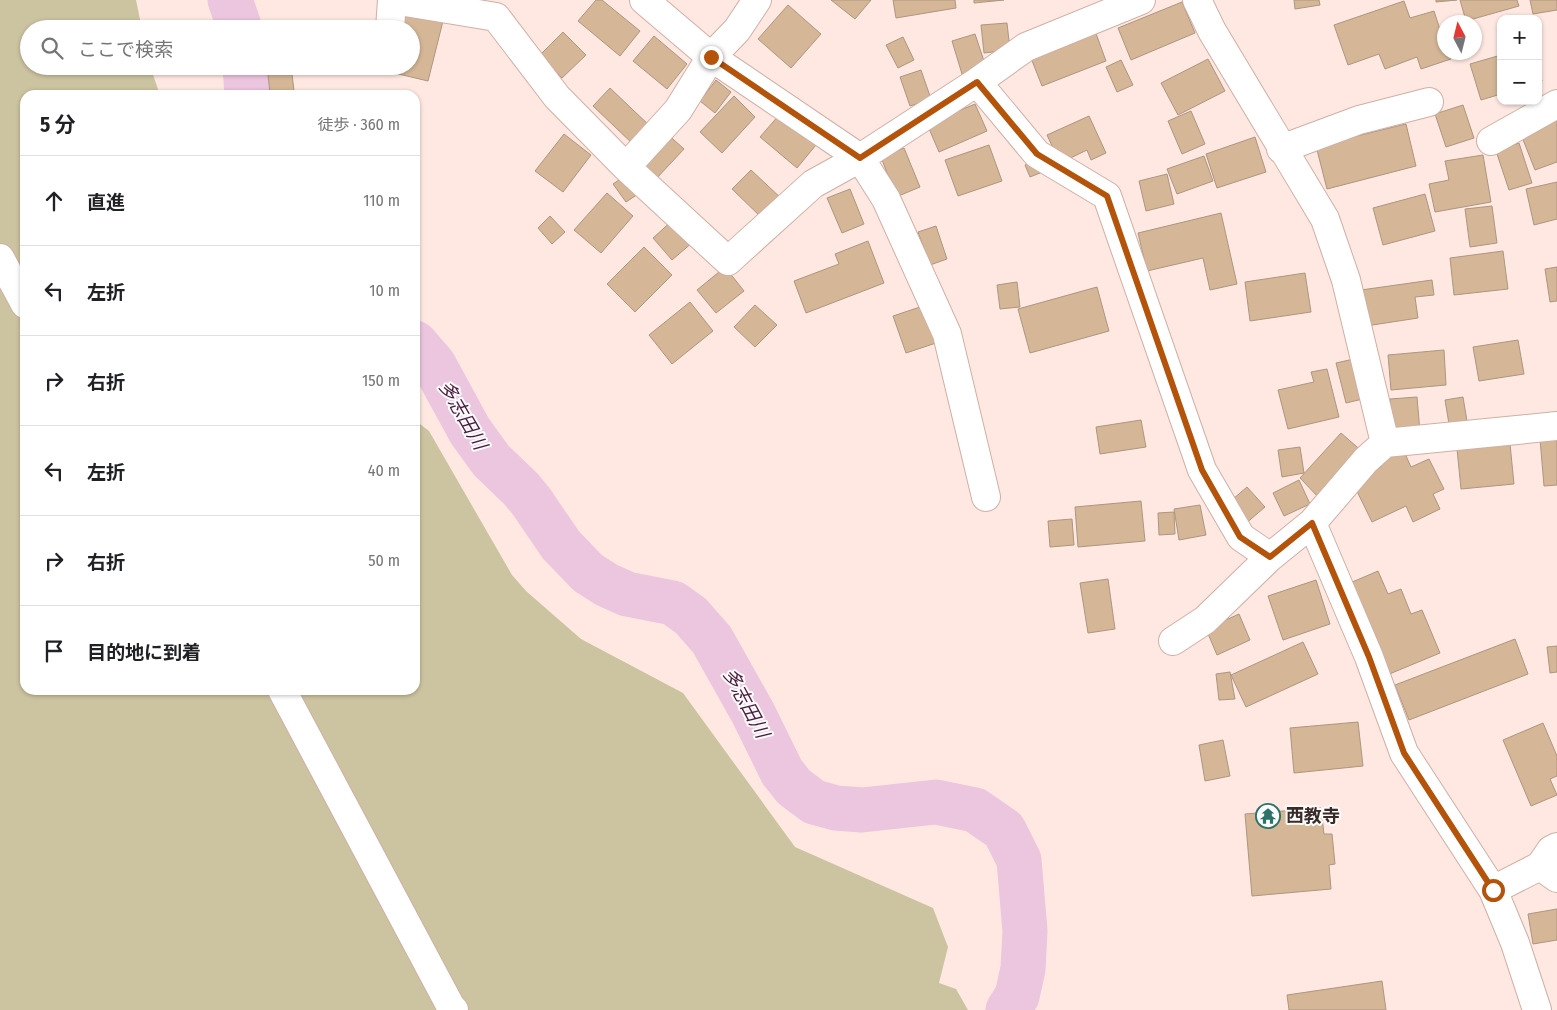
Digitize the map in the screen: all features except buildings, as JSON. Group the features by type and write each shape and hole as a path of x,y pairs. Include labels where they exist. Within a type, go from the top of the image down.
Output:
{"street":[{"path":"391,20 393,0 496,17 557,97 626,167 728,261 813,184 860,158 1026,48 1140,0"},
{"path":"644,0 711,57 860,158 886,199 947,334 986,497"},
{"path":"626,167 678,110 711,57 737,30 757,0"},
{"path":"1197,0 1212,31 1324,219 1346,280 1385,443"},
{"path":"977,82 1037,154 1107,196 1202,470 1240,537 1270,557"},
{"path":"1282,149 1359,120 1429,102"},
{"path":"1491,141 1557,104"},
{"path":"0,258 20,295"},
{"path":"1173,641 1206,620 1270,557 1312,523 1366,460 1385,443 1557,426"},
{"path":"1312,523 1369,657 1404,753 1493,890 1515,943 1537,1010"},
{"path":"285,695 454,1010"},
{"path":"1493,890 1551,864"}],"shaded area":[{"path":"0,0 136,0 140,20 20,20 20,75 153,75 158,90 20,90 20,695 420,695 420,424 429,431 512,575 526,591 581,639 683,693 795,847 933,908 948,947 939,983 956,989 968,1010 0,1010"}],"waterway":[{"name":"多志田川","path":"230,0 237,20"},
{"name":"多志田川","path":"246,75 247,90"},
{"name":"多志田川","path":"420,349 434,365 470,431 491,460 521,489 561,545 588,573 607,585 627,594 673,603 691,616 712,640 753,713 782,772 794,787 814,802 836,808 862,810 936,802 975,810 1004,830 1019,860 1025,931 1023,969 1017,996 1008,1010"}],"place":[{"name":"西教寺","path":"1268,816"}],"route":[{"path":"711,57 860,158 977,82 1037,154 1107,196 1202,470 1240,537 1270,557 1312,523 1369,657 1404,753 1493,890"}]}
